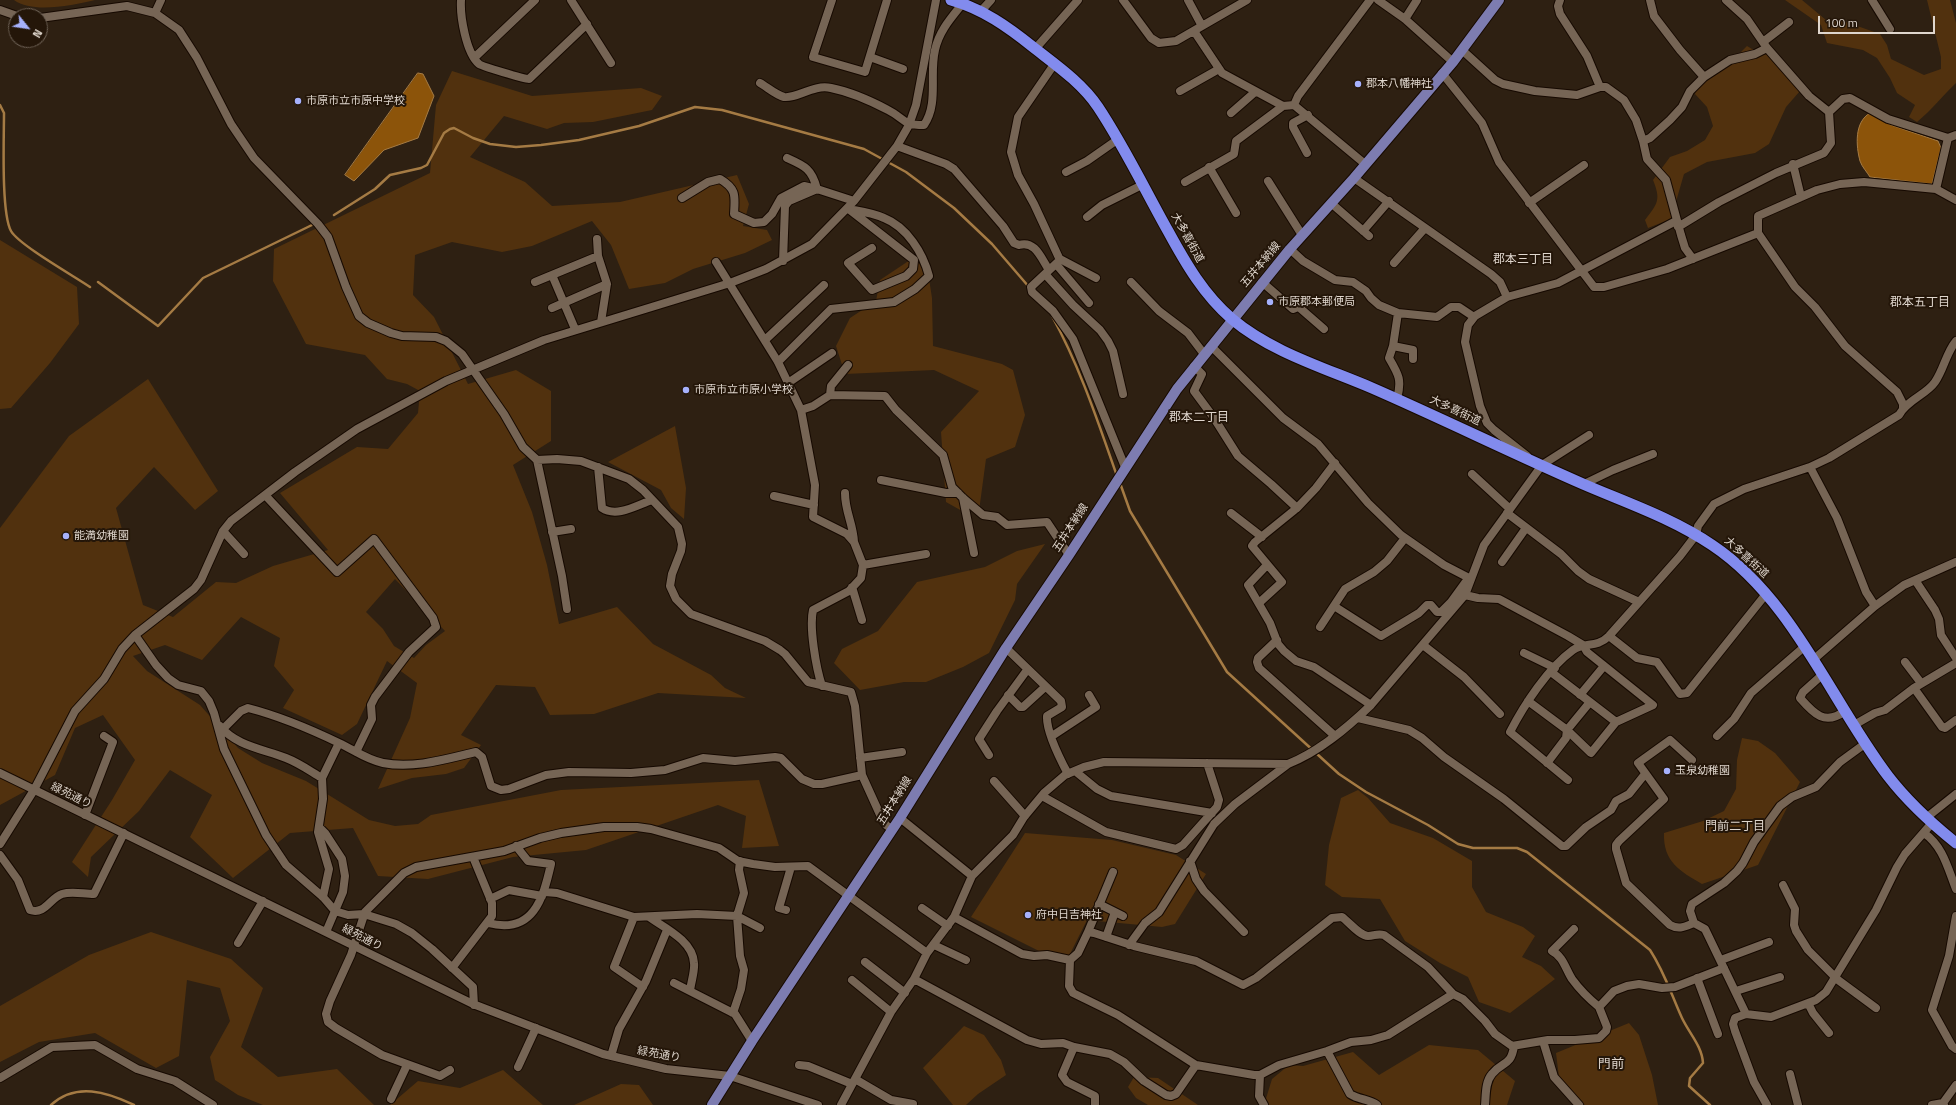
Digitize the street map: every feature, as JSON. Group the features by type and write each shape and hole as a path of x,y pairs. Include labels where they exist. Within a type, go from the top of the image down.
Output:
{"highway":[{"name":"大多喜街道","path":"951,0 963,3 981,11 1012,30 1055,64 1092,99 1117,140 1192,274 1232,319 1271,345 1397,399 1530,460 1666,519 1696,535 1723,553 1766,594 1813,660 1887,774 1907,799 1956,843"}],"main road":[{"name":"五井本納線","path":"712,1105 848,894 900,818 1006,648 1177,389 1262,282 1330,203 1354,178 1442,73 1453,62 1499,0"}],"street":[{"path":"155,13 161,0"},
{"path":"462,0 467,44 474,58 479,64 529,79 587,24"},
{"path":"474,58 535,0"},
{"path":"571,0 611,63"},
{"path":"832,0 813,57 865,72 886,0"},
{"path":"0,844 34,790 75,711 104,679 122,649 135,635 194,589 208,568 223,531 230,521 265,495 371,420 446,381 544,340 730,283 783,261 812,244 848,209 897,146 909,125 916,105 936,0"},
{"path":"981,11 992,0"},
{"path":"1036,48 1078,0"},
{"path":"1123,0 1151,38 1159,43 1176,41 1247,0"},
{"path":"1188,0 1202,26"},
{"path":"1294,104 1298,96 1370,0"},
{"path":"1378,0 1405,19 1453,62"},
{"path":"1405,19 1417,0"},
{"path":"1560,0 1558,6 1560,14 1586,56 1600,87"},
{"path":"1650,0 1654,16 1680,50 1704,77"},
{"path":"1530,460 1487,423 1480,406 1465,342 1466,331 1474,317 1507,297 1558,283 1580,270 1677,224 1793,164 1812,159 1824,153 1831,143 1829,112 1809,96 1765,45 1747,19 1726,0"},
{"path":"1872,0 1890,29"},
{"path":"760,83 783,97 790,97 813,88 830,88 861,97 890,111 909,125 924,125 930,116 932,103 934,51 941,32 963,3"},
{"path":"48,17 126,6 155,13 172,25 187,41 231,124 254,158 318,224 328,238 346,287 359,316 368,323 390,333 402,336 436,337 446,341 462,354 474,369 488,393 504,414 523,447 537,460 562,576 567,609"},
{"path":"1643,141 1650,138 1670,120 1682,107 1690,91 1704,77 1730,60 1755,54 1789,22"},
{"path":"1194,31 1222,73 1283,106"},
{"path":"1462,50 1495,80 1512,87 1577,95 1600,87 1606,87 1624,100 1636,120 1648,159 1666,180 1677,224 1685,248 1693,259"},
{"path":"870,57 902,69"},
{"path":"1055,64 1018,117 1011,152 1018,176 1034,204 1049,240 1052,267 1073,305 1100,330 1108,342 1113,352 1123,394"},
{"path":"1180,91 1219,68"},
{"path":"1442,73 1482,123 1498,162 1594,287 1597,288 1667,269 1758,233"},
{"path":"1231,113 1255,92"},
{"path":"1829,112 1843,99 1850,98 1888,119 1952,137 1936,189"},
{"path":"1185,182 1234,154 1236,141 1283,106 1294,104 1308,114 1366,164"},
{"path":"1307,153 1293,127 1293,123 1308,114"},
{"path":"1066,172 1087,161 1117,140"},
{"path":"897,146 946,164 954,169 1003,226 1014,242 1019,245 1025,243 1034,246 1052,267 1088,303"},
{"path":"787,158 804,166 814,176 817,189"},
{"path":"1793,164 1801,197"},
{"path":"1529,203 1584,165"},
{"path":"1209,167 1236,213"},
{"path":"1354,178 1491,274 1500,282 1507,297"},
{"path":"682,198 708,182 720,179 728,184 734,191 734,214 754,223 764,222 772,214 781,198 804,186 854,201"},
{"path":"1268,181 1302,235"},
{"path":"1903,408 1903,404 1896,392 1845,346 1815,307 1795,287 1758,233 1758,216 1801,197 1840,184 1864,182 1936,189 1956,200"},
{"path":"1087,217 1102,205 1142,185"},
{"path":"783,261 785,206 789,201 817,189"},
{"path":"1330,203 1366,234 1388,201"},
{"path":"848,209 914,260 913,269 906,276 872,290 848,263 872,248"},
{"path":"778,362 831,309 894,302 915,290 929,276 926,264 915,244 899,227 885,218 848,209"},
{"path":"1394,263 1425,228"},
{"path":"597,239 598,256 607,284 602,322"},
{"path":"1290,249 1303,261 1335,280 1353,282 1366,291 1379,305 1398,313 1437,316 1451,307 1459,307 1474,317"},
{"path":"535,282 598,256"},
{"path":"716,262 778,362 801,410 815,485 813,517 847,534 854,542"},
{"path":"1052,267 1096,278"},
{"path":"1052,267 1031,287 1032,292 1053,311 1073,339 1125,467"},
{"path":"552,276 575,330"},
{"path":"1131,282 1159,311 1188,333 1204,354"},
{"path":"1262,282 1292,309 1298,307 1324,329"},
{"path":"552,308 607,284"},
{"path":"764,340 824,286"},
{"path":"1397,399 1400,387 1400,377 1389,358 1393,346 1398,313"},
{"path":"1568,780 1510,732 1528,701 1553,670 1574,649 1583,645 1596,645 1609,636 1666,574 1696,535 1698,526 1708,511 1724,498 1744,488 1810,467 1829,458 1899,415 1903,408 1934,384 1948,353 1956,341"},
{"path":"1211,346 1284,418 1318,444 1335,462 1368,503 1405,538 1444,565 1470,578"},
{"path":"1393,346 1413,350 1413,360"},
{"path":"788,383 832,353"},
{"path":"830,394 831,386 848,365"},
{"path":"1194,366 1202,374 1194,391 1214,418 1238,456 1272,484 1297,508"},
{"path":"801,410 813,406 830,394 885,396 896,410 943,455 952,487 961,496 984,515 997,517 1007,525 1047,522 1068,556"},
{"path":"1129,945 1145,922 1159,912 1214,824 1234,804 1288,764 1300,759 1335,736 1358,718 1371,705 1465,595 1470,578 1484,545 1542,465 1589,435"},
{"path":"1584,484 1613,470 1653,454"},
{"path":"537,460 563,459 581,461 629,479 643,490 678,527 681,552 672,574 670,586 676,599 691,614 765,641 785,654 808,682 851,692 855,706 862,775 882,819 886,825 892,829"},
{"path":"1259,603 1282,582 1252,546 1297,508 1335,462"},
{"path":"598,467 602,508 607,512 616,513 652,500"},
{"path":"1810,467 1837,518 1866,592 1875,606"},
{"path":"1472,474 1526,528 1561,554 1589,579 1639,602"},
{"path":"881,480 961,496"},
{"path":"822,686 818,674 812,630 811,618 813,610 821,604 831,601 852,587 861,578 863,565 854,542 853,526 847,514 845,493"},
{"path":"265,495 337,572 374,539 433,618 436,627 409,652 375,697 371,705 372,719 356,752"},
{"path":"774,496 814,505"},
{"path":"961,496 974,553"},
{"path":"1231,513 1262,537"},
{"path":"1502,562 1526,528"},
{"path":"552,532 571,529"},
{"path":"223,531 244,554"},
{"path":"1320,626 1345,589 1374,572 1387,561 1405,538"},
{"path":"863,565 926,554"},
{"path":"1813,660 1875,606 1904,585 1956,562"},
{"path":"1267,564 1248,585 1284,651 1296,661 1314,667 1371,705"},
{"path":"1334,606 1381,636 1419,613 1427,605 1431,605 1438,612 1441,612 1470,578"},
{"path":"1915,580 1935,610 1939,619 1941,635 1956,658"},
{"path":"852,587 862,620"},
{"path":"1609,636 1637,658 1657,662 1680,694 1687,693 1766,594"},
{"path":"1465,595 1478,598 1499,599 1583,645 1587,652 1653,705 1616,722 1592,753 1567,730 1528,701"},
{"path":"135,635 156,665 168,678 189,690 201,691 209,701 224,749 266,835 286,865 323,897 334,911 348,915 364,914 396,924 412,933 473,987 474,1005"},
{"path":"1277,640 1258,658 1257,662 1259,668 1335,736"},
{"path":"1422,645 1464,677 1500,714"},
{"path":"1717,736 1734,719 1751,693 1804,647"},
{"path":"1006,648 1062,704 1062,707 1048,716 1048,724 1052,736 1071,772 1097,789 1111,796 1212,813"},
{"path":"1524,653 1553,670 1580,695 1616,722"},
{"path":"1905,662 1921,683"},
{"path":"1854,725 1875,713 1885,710 1921,683 1956,663"},
{"path":"1580,695 1604,666"},
{"path":"989,755 979,740 1008,695 1027,670"},
{"path":"1822,675 1803,692 1800,698 1812,712 1825,718 1837,717 1845,711"},
{"path":"1008,695 1020,707 1023,707 1045,687"},
{"path":"1914,688 1942,727 1945,728 1956,720"},
{"path":"1052,736 1096,707 1089,695"},
{"path":"1547,763 1566,738 1567,730 1590,702"},
{"path":"223,730 241,711 248,708 290,721 339,743 373,761 385,764 425,764 476,752 482,757 491,786 501,790 546,775 581,772 631,774 665,770 704,758 735,761 775,757 782,758 802,779 814,784 822,784 862,775"},
{"path":"1358,718 1409,730 1422,738 1444,757 1504,799 1562,846 1566,846 1586,827 1611,810 1616,801 1629,794 1645,774"},
{"path":"216,720 223,730 231,737 247,745 296,762 322,778"},
{"path":"84,815 113,742 104,736"},
{"path":"1692,760 1670,740 1638,763 1664,799 1616,845 1626,883 1670,925 1676,928 1681,928 1694,923"},
{"path":"323,897 329,869 318,832 322,799 322,778 339,743"},
{"path":"1746,1014 1705,929 1694,923 1690,912 1692,904 1724,884 1737,871 1754,842 1780,806 1792,797 1816,787 1840,762 1866,743"},
{"path":"860,758 902,752"},
{"path":"841,1105 891,1012 914,979 927,953 954,917 972,876 1013,835 1025,816 1042,796 1071,772 1104,762 1288,764"},
{"path":"1042,796 1106,832 1176,849 1183,845 1217,807 1219,800 1207,763"},
{"name":"緑苑通り","path":"0,773 474,1005 611,1056 666,1069 730,1076 818,1105"},
{"path":"994,781 1025,816"},
{"path":"1767,1105 1754,1082 1733,1024 1735,1018 1746,1014 1771,1017 1816,1000 1826,992 1876,910 1905,854 1924,833 1929,820 1956,794"},
{"path":"900,818 972,876"},
{"path":"319,827 325,833 342,859 345,876 343,892 326,932"},
{"path":"450,1070 440,1076 382,1055 328,1022 326,1014 330,1001 351,955 364,914 404,873 416,867 504,851 540,838 562,833 604,827 637,827 719,848 740,861 753,864 790,867 808,866 927,953"},
{"path":"0,855 18,880 30,910 35,912 42,910 60,895 68,893 94,894 124,833"},
{"path":"1924,833 1935,841 1956,889"},
{"path":"488,923 506,926 528,918 544,894 551,864 528,861 516,846"},
{"path":"452,968 492,916 490,899 473,857"},
{"path":"733,1013 741,989 744,970 740,956 737,916 744,893 739,870 740,861"},
{"path":"1190,861 1196,879 1204,890 1244,932"},
{"path":"786,910 779,908 790,867"},
{"path":"1113,872 1078,953 1070,960 1069,986 1073,993 1130,1022 1196,1064 1260,1075 1279,1065 1327,1051 1351,1042 1371,1040 1388,1035 1453,994"},
{"path":"1783,885 1795,909 1794,925 1796,931 1808,950 1834,977 1876,1008"},
{"path":"490,899 509,890 544,894 556,893 634,917 697,914 737,916 760,928"},
{"path":"238,943 263,901"},
{"path":"1100,904 1123,916"},
{"path":"922,908 948,926"},
{"path":"1106,937 1115,912"},
{"path":"1088,932 1129,945 1196,961 1243,985 1256,978 1295,946 1337,916 1342,917 1363,934 1368,936 1378,934 1384,936 1410,953 1428,967 1453,994 1462,999 1485,1021 1495,1034 1514,1046 1543,1041 1599,1038 1606,1031 1607,1027 1599,1007 1585,996 1572,979 1558,954 1552,951 1574,929"},
{"path":"1956,916 1940,990 1932,1010 1952,1046 1956,1049"},
{"path":"634,917 614,967 643,986"},
{"path":"649,917 686,944 692,952 694,964 690,991"},
{"path":"954,917 1022,954 1034,956 1047,955 1070,960"},
{"path":"611,1056 619,1029 643,986 667,930"},
{"path":"1599,1007 1614,991 1627,986 1639,984 1662,988 1675,987 1697,978 1769,942"},
{"path":"934,944 966,960"},
{"path":"865,962 904,993"},
{"path":"1736,992 1780,976"},
{"path":"1697,978 1718,1034"},
{"path":"914,979 1027,1040 1041,1044 1063,1043 1074,1047 1110,1054 1124,1062 1144,1081 1171,1096 1179,1091 1196,1064"},
{"path":"852,980 891,1012"},
{"path":"674,983 733,1013 752,1041"},
{"path":"1808,1003 1812,1013 1829,1034"},
{"path":"518,1067 536,1028"},
{"path":"1543,1041 1554,1076 1579,1105"},
{"path":"0,1078 52,1047 95,1045 137,1069 175,1081 212,1105"},
{"path":"1486,1105 1488,1081 1492,1073 1506,1064 1512,1057 1514,1046"},
{"path":"1074,1047 1062,1075 1067,1082 1095,1096 1095,1105"},
{"path":"1327,1051 1350,1094 1356,1098 1373,1102 1377,1105"},
{"path":"391,1099 408,1065"},
{"path":"799,1065 808,1066 853,1081 891,1100 913,1104"},
{"path":"1790,1074 1798,1105"},
{"path":"1260,1075 1259,1096 1264,1105"},
{"path":"1932,1105 1944,1104 1956,1085"}],"shaded area":[{"path":"14,0 95,0 65,6 32,7"},
{"path":"1785,0 1802,0 1826,20 1843,21 1880,34 1887,45 1891,59 1924,75 1941,69 1941,57 1927,0 1950,0 1956,23 1956,83 1928,113 1917,122 1909,117 1915,105 1897,93 1890,78 1877,58 1863,50 1827,43 1821,25"},
{"path":"1747,46 1762,55 1768,53 1800,91 1786,107 1769,144 1755,153 1707,162 1684,174 1671,219 1648,228 1645,220 1657,201 1657,192 1653,180 1670,157 1687,151 1705,140 1713,126 1707,107 1695,94 1697,87 1728,65"},
{"path":"452,71 532,96 641,88 662,96 652,110 593,122 564,123 547,129 504,116 470,157 525,182 552,206 620,202 737,175 749,204 743,226 767,230 772,240 745,253 693,269 665,283 629,289 611,245 592,221 532,246 502,252 452,242 415,255 413,295 434,317 468,384 516,370 551,391 551,441 513,465 532,512 547,565 559,624 617,607 653,644 711,675 725,688 746,698 658,693 594,714 550,715 535,687 496,685 461,735 481,745 464,768 446,774 412,778 378,789 410,718 417,683 387,661 357,724 342,735 283,708 294,690 274,666 280,638 241,617 202,660 165,645 133,656 147,671 200,705 238,748 262,763 306,781 369,820 395,826 418,824 431,815 561,790 759,780 779,846 742,848 746,816 718,805 586,850 513,857 428,879 378,876 353,828 290,833 233,878 190,837 212,795 170,770 139,811 91,857 88,877 72,862 112,800 135,760 103,715 75,728 55,775 0,805 0,528 69,436 148,379 218,491 195,510 154,467 116,508 143,605 173,617 216,582 236,583 273,566 328,550 280,493 357,447 388,449 418,413 420,391 407,384 387,379 365,355 306,344 273,281 274,249 430,173 436,105","holes":["395,579 445,631 426,645 414,658 394,646 383,629 366,612"]},
{"path":"418,73 423,74 434,96 418,138 384,150 354,181 345,175"},
{"path":"1870,113 1891,125 1938,141 1941,148 1932,184 1870,177 1860,161 1857,142 1861,122"},
{"path":"0,240 77,287 79,324 50,363 11,408 0,409"},
{"path":"913,258 928,272 932,298 933,346 1002,364 1013,370 1025,415 1015,447 986,459 979,511 962,511 946,502 941,432 979,391 934,370 845,374 836,346 850,318 876,301 880,280"},
{"path":"675,426 686,488 684,519 671,508 661,490 608,462"},
{"path":"1045,544 1017,584 1015,600 989,653 963,667 926,682 904,682 860,690 834,663 842,649 878,631 917,582 985,567 1017,551"},
{"path":"1742,738 1758,741 1775,753 1800,782 1758,865 1702,884 1680,870 1674,864 1666,851 1664,833 1703,821 1724,811 1736,789 1737,760"},
{"path":"1358,790 1368,798 1390,823 1433,838 1472,861 1472,887 1486,912 1523,927 1535,936 1522,957 1541,966 1555,979 1510,1013 1479,1002 1468,977 1440,963 1405,941 1380,899 1342,897 1325,885 1329,845 1341,798"},
{"path":"1025,833 1112,840 1176,855 1206,874 1175,924 1162,927 1087,920 1065,964 971,917"},
{"path":"151,932 231,959 263,988 241,1047 278,1077 337,1069 374,1105 263,1105 238,1095 215,1080 210,1057 230,1021 220,988 187,980 179,1056 156,1068 95,1033 39,1042 0,1062 0,1006 89,955"},
{"path":"1629,1023 1639,1035 1652,1075 1658,1105 1585,1105 1569,1092 1559,1077 1556,1053"},
{"path":"964,1026 984,1035 1001,1060 1006,1075 978,1094 966,1105 953,1105 923,1068"},
{"path":"1429,1045 1478,1050 1515,1081 1507,1105 1264,1105 1272,1079 1289,1065 1303,1066 1353,1052 1379,1075"},
{"path":"503,1070 543,1105 390,1105 418,1081 460,1088"},
{"path":"1134,1077 1158,1078 1198,1105 1148,1105 1136,1098 1128,1087"},
{"path":"621,1084 639,1085 653,1105 574,1105"}],"waterway":[{"path":"0,105 4,113 4,192 8,222 11,231 16,237 35,252 90,287"},
{"path":"334,215 375,189 390,175 421,168 427,165 444,133 450,129 454,128 473,138 490,144 516,147 541,145 579,140 639,126 695,107 722,110 864,149 906,172 954,208 992,244 1029,287"},
{"path":"98,282 158,326 203,278 312,225"},
{"path":"1052,316 1080,375 1117,476"},
{"path":"1120,483 1130,511 1227,672 1339,774 1366,792 1428,825 1458,844 1473,848 1517,848 1527,852 1650,950 1660,967 1682,1018 1698,1045 1702,1057 1703,1063 1690,1078 1689,1086 1710,1105"},
{"path":"51,1105 71,1093 81,1091 102,1093 134,1105"}],"place":[{"name":"郡本八幡神社","path":"1358,84"},
{"name":"市原市立市原中学校","path":"298,101"},
{"name":"市原郡本郵便局","path":"1270,302"},
{"name":"市原市立市原小学校","path":"686,390"},
{"name":"能満幼稚園","path":"66,536"},
{"name":"玉泉幼稚園","path":"1667,771"},
{"name":"府中日吉神社","path":"1028,915"}],"district":[{"name":"郡本三丁目","path":"1523,260"},
{"name":"郡本五丁目","path":"1920,303"},
{"name":"郡本二丁目","path":"1199,418"},
{"name":"門前二丁目","path":"1735,827"},
{"name":"門前","path":"1611,1065"}]}
